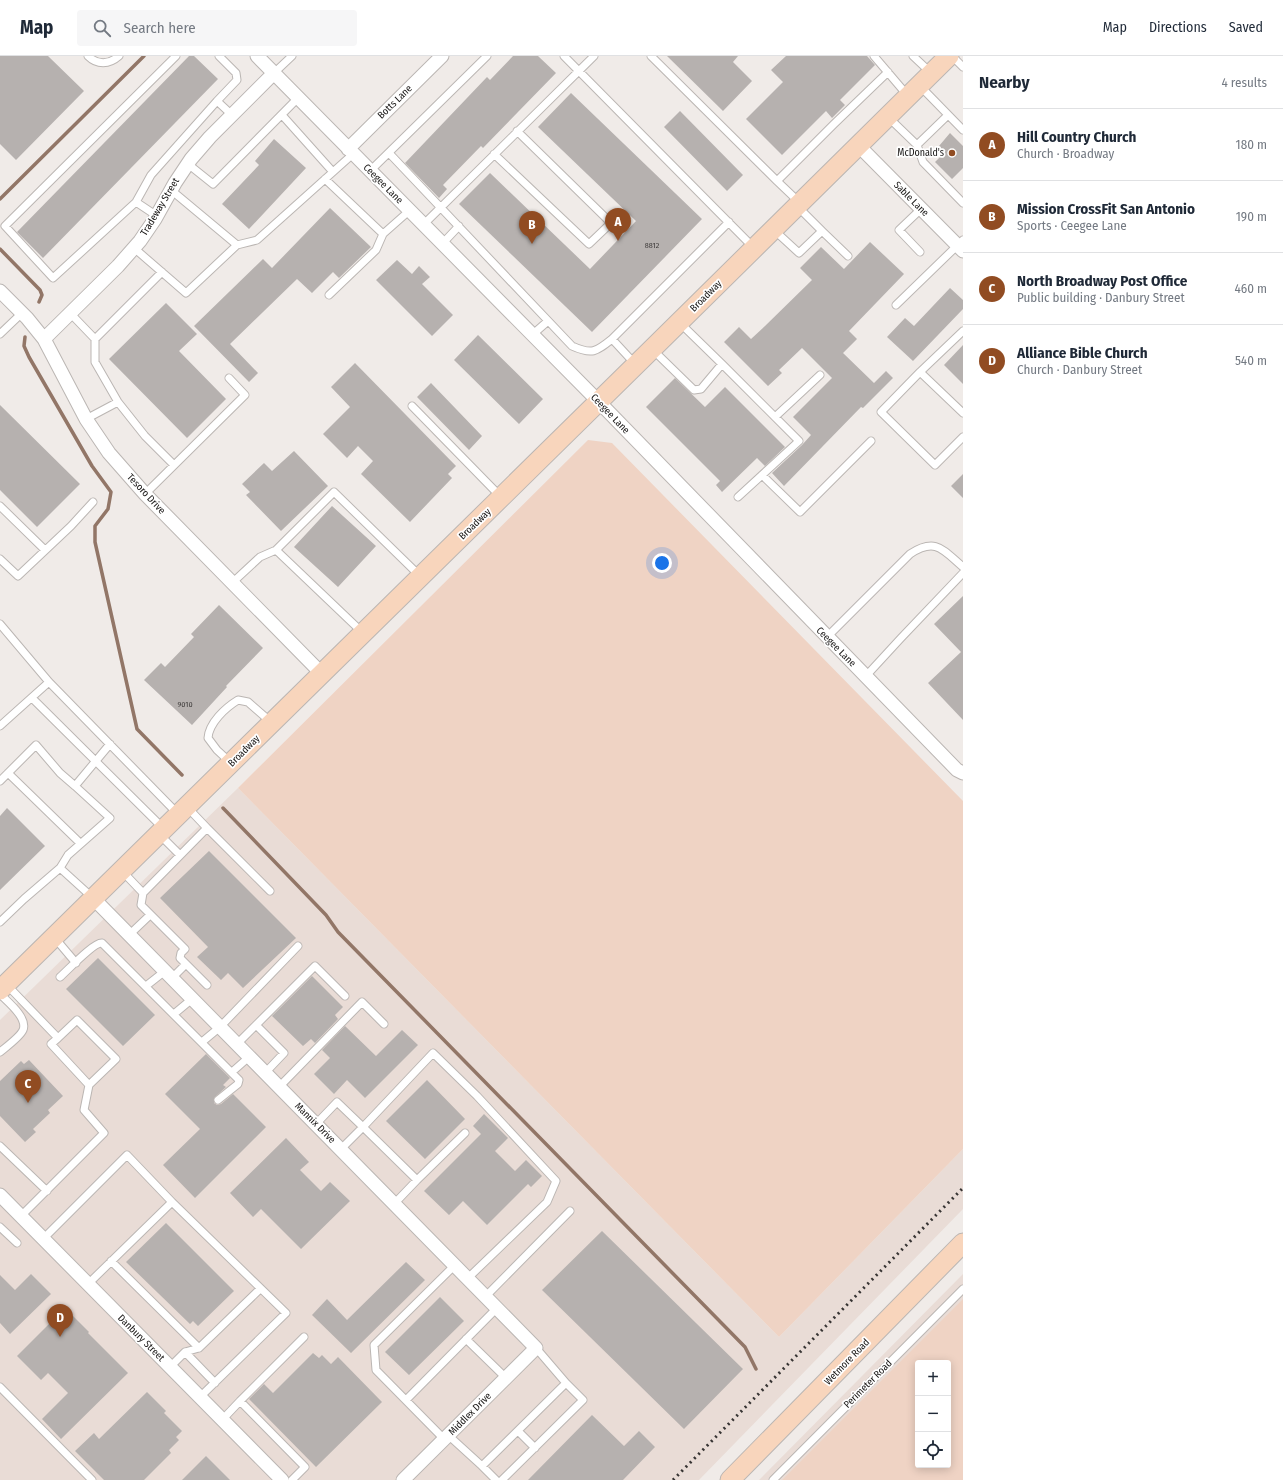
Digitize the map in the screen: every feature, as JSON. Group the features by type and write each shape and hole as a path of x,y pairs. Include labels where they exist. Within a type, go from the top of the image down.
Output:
{"main road":[{"name":"Broadway","path":"2,989 774,230 948,56"},
{"name":"Wetmore Road","path":"730,1480 963,1243"}],"street":[{"name":"Ceegee Lane","path":"257,56 599,402 957,770 963,773"},
{"name":"Botts Lane","path":"350,151 442,56"},
{"name":"Tradeway Street","path":"44,339 71,314 134,248 157,216 171,190 188,164 210,137 274,73"},
{"name":"Sable Lane","path":"859,146 921,209 961,246"},
{"name":"Tesoro Drive","path":"0,291 22,313 44,339 86,419 109,453 145,494 322,674"},
{"name":"Mannix Drive","path":"93,898 536,1348"},
{"name":"Danbury Street","path":"1,1197 200,1397 278,1478"},
{"name":"Middlex Drive","path":"403,1480 536,1348"}],"lane":[{"path":"88,56 94,62 104,64 119,56"},
{"path":"176,56 5,226 53,278 136,202 151,176 237,80 236,73 219,56"},
{"path":"274,73 292,56"},
{"path":"370,171 486,56"},
{"path":"564,56 754,249"},
{"path":"423,225 594,56"},
{"path":"651,56 777,180 822,231 848,256"},
{"path":"874,56 888,72 920,85 963,130"},
{"path":"913,56 920,85"},
{"path":"952,56 963,67"},
{"path":"777,180 888,72"},
{"path":"188,164 213,184 298,98"},
{"path":"217,101 232,115"},
{"path":"282,115 333,172"},
{"path":"917,145 948,115"},
{"path":"888,116 917,145 923,162 963,203"},
{"path":"494,154 589,244 611,223 517,131"},
{"path":"134,248 186,293 237,245 257,240 333,172 350,151"},
{"path":"389,153 572,346 581,351 596,351 612,339 728,222"},
{"path":"325,179 383,234"},
{"path":"171,190 237,245"},
{"path":"953,193 963,193"},
{"path":"136,202 157,216"},
{"path":"920,252 899,230 921,209"},
{"path":"329,294 376,250 383,234 409,211"},
{"path":"442,244 459,226"},
{"path":"774,230 799,253 822,231"},
{"path":"896,305 961,246"},
{"path":"95,339 162,272"},
{"path":"0,334 22,313"},
{"path":"71,314 95,339 95,362 118,402 145,436 174,465"},
{"path":"532,335 548,321"},
{"path":"680,322 799,441 738,497"},
{"path":"963,332 920,372 881,412 936,465 963,437"},
{"path":"612,339 636,365"},
{"path":"652,349 694,390 701,389 722,364"},
{"path":"920,372 963,413"},
{"path":"776,417 820,375"},
{"path":"145,494 245,395 229,378"},
{"path":"86,419 118,402"},
{"path":"412,406 502,498"},
{"path":"762,475 800,512 871,441"},
{"path":"232,583 260,557 276,550 334,492 421,577"},
{"path":"0,559 18,576 71,526 93,502"},
{"path":"0,506 45,550"},
{"path":"827,637 910,554 920,548 936,546 945,551 963,567"},
{"path":"276,550 363,633"},
{"path":"866,676 963,573"},
{"path":"0,624 49,682 110,744 183,811 207,828 270,890"},
{"path":"0,726 49,682"},
{"path":"32,698 96,761 180,855"},
{"path":"231,763 217,750 208,738 209,730 228,706 238,700 248,702 272,723"},
{"path":"74,786 110,744"},
{"path":"0,781 36,745 60,773 110,818 80,843 68,855 60,868 0,922"},
{"path":"8,773 80,843"},
{"path":"207,828 143,893 140,905 185,949 181,953 180,958 207,985"},
{"path":"60,868 93,898"},
{"path":"121,871 143,893"},
{"path":"129,935 150,915"},
{"path":"54,937 76,962"},
{"path":"60,977 92,946 102,943 239,1080 238,1084 218,1100"},
{"path":"202,1042 220,1027 298,946"},
{"path":"146,986 186,964"},
{"path":"237,1044 315,966 345,996"},
{"path":"2,989 58,1038"},
{"path":"0,1052 22,1031 24,1025 22,1017 2,989"},
{"path":"174,1014 192,998"},
{"path":"279,1087 362,1002 384,1024"},
{"path":"21,1216 104,1134 84,1110 89,1085 116,1059 77,1020 51,1044 89,1085"},
{"path":"256,1025 284,1053 265,1073"},
{"path":"341,1150 433,1052 477,1096 556,1181 547,1202 468,1278"},
{"path":"232,1072 249,1057"},
{"path":"316,1124 337,1102 417,1180"},
{"path":"394,1204 465,1134"},
{"path":"0,1146 47,1191"},
{"path":"43,1239 127,1155 172,1202 286,1313 200,1397"},
{"path":"88,1284 172,1202"},
{"path":"486,1296 570,1211"},
{"path":"0,1227 17,1243"},
{"path":"111,1261 199,1348"},
{"path":"455,1265 374,1345 376,1370 446,1437 482,1466 496,1480"},
{"path":"170,1367 184,1352 199,1348 260,1288"},
{"name":"Perimeter Road","path":"773,1480 963,1289"},
{"path":"406,1400 497,1308"},
{"path":"222,1420 304,1337"},
{"path":"466,1340 506,1378"},
{"path":"502,1480 583,1400 566,1383 536,1348"},
{"path":"184,1352 215,1383"},
{"path":"482,1466 566,1383"},
{"path":"0,1387 92,1480"},
{"path":"240,1401 305,1467 292,1480"},
{"path":"518,1431 535,1448"}],"shaded area":[{"path":"588,440 612,443 963,801 963,1149 779,1337 238,788"},
{"path":"238,788 779,1337 963,1149 963,1209 699,1480 0,1480 0,1020"},
{"path":"963,1274 963,1480 759,1480"},
{"path":"963,1299 963,1480 782,1480"}],"building":[{"path":"0,56 48,56 84,91 16,160 0,144"},
{"path":"189,56 194,56 218,79 43,258 17,232"},
{"path":"513,56 538,56 556,73 483,148 481,146 443,185 447,189 439,198 405,163 487,77 490,80"},
{"path":"667,56 738,56 733,62 752,81 723,111"},
{"path":"786,56 867,56 875,65 840,100 845,105 832,118 826,111 782,155 746,119 783,82 771,70"},
{"path":"571,93 702,219 592,332 459,204 490,173 590,269 636,221 538,127"},
{"path":"680,111 743,175 727,191 664,127"},
{"path":"950,133 963,146 963,168 952,179 935,162 945,152 939,146"},
{"path":"274,139 306,168 249,229 222,204 259,165 255,161"},
{"path":"330,208 371,247 339,278 333,272 312,293 297,279 230,344 258,373 249,382 194,326 263,259 272,268"},
{"path":"870,242 904,274 849,331 857,339 843,353 874,383 886,371 893,378 863,408 861,407 784,486 772,473 811,435 793,417 832,378 802,348 779,370 782,373 768,386 724,342 739,327 751,339 812,280 800,268 821,247 844,269"},
{"path":"397,260 412,274 419,266 430,277 422,284 453,315 432,336 376,280"},
{"path":"950,288 963,300 963,309 913,361 887,337 905,318 914,326"},
{"path":"166,303 197,334 179,351 226,399 187,438 109,359"},
{"path":"478,335 543,399 519,424 454,360"},
{"path":"963,345 963,384 944,365"},
{"path":"355,363 456,466 448,474 452,478 410,522 361,474 373,461 358,446 347,458 323,434 350,407 331,387"},
{"path":"675,378 705,407 725,387 785,447 765,466 757,458 722,492 716,485 720,481 646,407"},
{"path":"431,383 482,436 469,450 417,397"},
{"path":"0,405 80,484 37,527 0,490"},
{"path":"294,451 328,486 281,531 246,495 250,492 242,484 264,463 272,471"},
{"path":"963,474 963,498 951,486"},
{"path":"332,506 376,546 338,587 294,547"},
{"path":"963,596 963,720 928,683 961,652 934,624"},
{"path":"219,605 263,648 226,686 227,687 192,725 144,680 161,663 165,667 194,637 191,634"},
{"path":"7,808 45,846 0,890 0,816"},
{"path":"209,851 296,938 243,988 228,973 221,980 197,957 208,947 160,898"},
{"path":"98,958 155,1015 123,1046 66,989"},
{"path":"312,976 343,1007 335,1015 338,1019 315,1043 311,1039 303,1046 272,1016"},
{"path":"345,1026 376,1056 402,1030 418,1045 365,1098 347,1080 334,1094 314,1074 330,1058 322,1050"},
{"path":"206,1054 230,1078 223,1085 226,1087 214,1098 214,1103 217,1105 221,1104 233,1094 266,1127 195,1198 163,1165 200,1129 165,1094"},
{"path":"29,1060 63,1096 48,1110 50,1113 33,1129 36,1132 25,1142 0,1116 0,1081 21,1061 24,1064"},
{"path":"427,1080 465,1119 425,1159 386,1121"},
{"path":"484,1114 508,1138 495,1151 515,1171 526,1160 542,1176 531,1187 528,1184 487,1225 463,1201 449,1215 424,1191 481,1134 473,1126"},
{"path":"286,1138 309,1162 300,1170 321,1191 330,1182 350,1201 301,1249 261,1209 253,1217 230,1193"},
{"path":"166,1223 234,1291 198,1326 193,1321 190,1324 126,1262"},
{"path":"602,1231 743,1369 684,1429 542,1290"},
{"path":"406,1262 425,1280 351,1353 312,1315 327,1299 347,1320"},
{"path":"31,1274 51,1294 10,1334 0,1323 0,1275 15,1290"},
{"path":"440,1297 464,1321 409,1375 385,1352"},
{"path":"65,1308 128,1373 61,1439 42,1419 68,1393 48,1373 41,1380 17,1356"},
{"path":"313,1353 319,1358 322,1355 331,1364 338,1357 382,1402 316,1467 249,1399 264,1384 273,1393"},
{"path":"147,1392 166,1411 164,1413 182,1431 176,1437 179,1440 169,1450 171,1453 144,1480 104,1480 75,1451 94,1433 99,1439"},
{"path":"592,1415 624,1446 639,1431 655,1447 623,1480 528,1480"},
{"path":"206,1456 230,1480 182,1480"}],"waterway":[{"path":"0,199 144,56"},
{"path":"0,249 40,290 42,295 39,302"},
{"path":"25,337 24,346 29,357 92,466 111,492 108,509 95,526 95,542 137,729 182,775"},
{"path":"223,808 326,915 338,932 745,1347 756,1369"}],"railway":[{"path":"673,1480 963,1188"}],"place":[{"name":"McDonald's","path":"952,153"},
{"name":"Hill Country Church","path":"618,241"},
{"name":"Mission CrossFit San Antonio","path":"532,244"},
{"name":"North Broadway Post Office","path":"28,1103"},
{"name":"Alliance Bible Church","path":"60,1337"}]}
